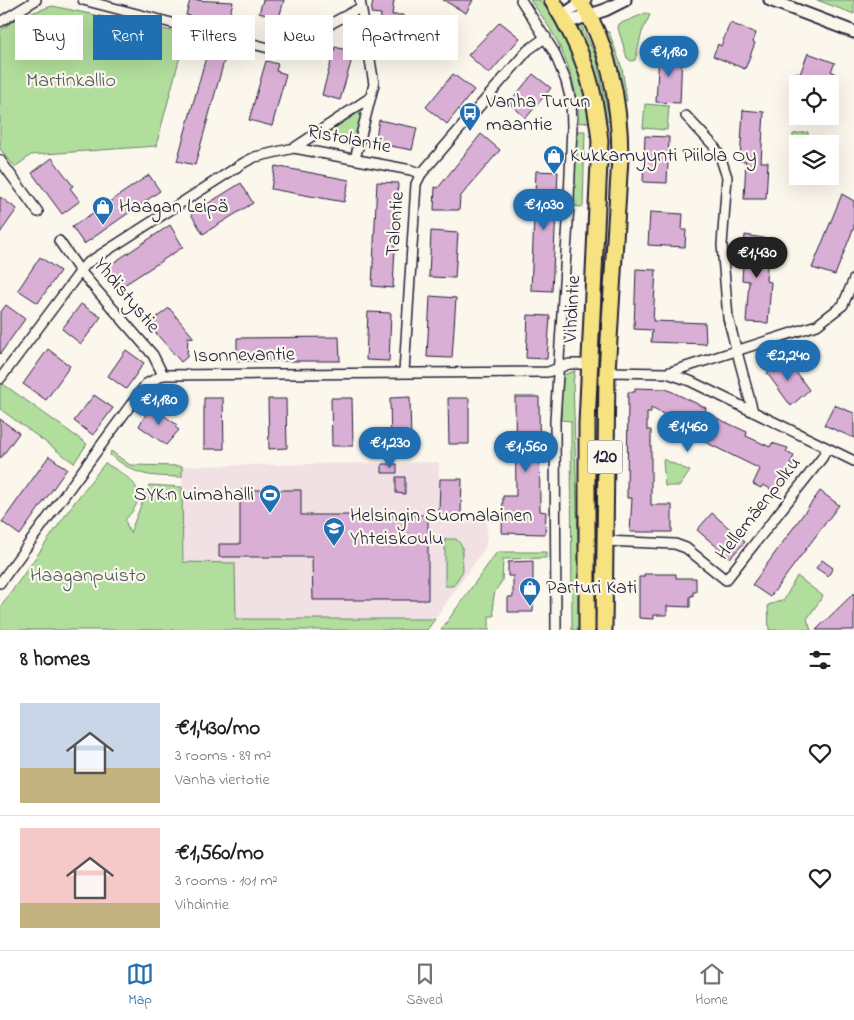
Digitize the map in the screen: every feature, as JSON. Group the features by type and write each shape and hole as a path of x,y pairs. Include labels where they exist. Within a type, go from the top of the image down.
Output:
{"main road":[{"name":"Vihdintie","path":"552,0 564,19 586,65 597,112 600,141 587,424 588,630"},
{"name":"Vihdintie","path":"582,1 608,59 617,101 619,125 619,166 607,372 604,630"}],"street":[{"path":"0,22 36,0"},
{"path":"83,0 280,51 360,4 374,84 355,159"},
{"path":"521,0 546,37"},
{"path":"564,19 589,16 625,0"},
{"path":"770,0 854,32"},
{"path":"564,19 582,1"},
{"name":"Talontie","path":"404,372 416,184 421,174 528,50 546,37"},
{"name":"Vihdintie","path":"546,37 566,81 571,102 572,126 555,420 556,630"},
{"path":"294,148 371,97"},
{"path":"686,116 713,145 720,156 727,177 722,245 728,318 754,412"},
{"name":"Ristolantie","path":"0,379 80,270 242,163 255,157 294,148 411,170 421,174"},
{"path":"0,160 38,212"},
{"name":"Yhdistystie","path":"59,241 80,270 153,355 163,375"},
{"path":"667,373 809,327 828,318 843,304 854,280"},
{"name":"Isonnevantie","path":"163,375 548,372 569,364 590,364"},
{"path":"607,372 667,373 690,381 854,461"},
{"path":"0,583 146,384 163,375"},
{"name":"Hellemäenpolku","path":"604,541 675,544 686,548 726,580 822,458 827,448"}],"shaded area":[{"name":"Helsingin Suomalainen Yhteiskoulu","path":"439,462 439,514 461,514 461,519 486,519 487,537 485,548 427,630 185,630 182,466"}],"green space":[{"path":"530,0 540,0 559,29 573,58 592,122 579,123 575,89 565,57 550,28"},
{"path":"817,0 854,0 854,14"},
{"name":"Martinkallio","path":"52,6 95,15 93,15 93,60 162,60 162,29 172,31 172,60 179,60 156,146 31,155 15,167 0,149 0,31 15,20 15,60 83,60 83,15 26,15"},
{"path":"646,13 650,15 642,32 635,60 631,61 627,58 618,28 619,24"},
{"path":"580,23 596,57 610,121 605,121 579,38 578,25"},
{"path":"606,32 609,32 622,68 627,101 624,101 619,75"},
{"path":"645,104 669,106 667,130 643,128"},
{"path":"358,113 361,115 352,146 323,140 322,136"},
{"path":"577,131 585,131 583,207 572,206"},
{"path":"808,132 808,135 793,134"},
{"path":"575,371 573,383 581,630 572,630 571,421 561,420 563,375"},
{"path":"3,384 87,444 74,463 0,409 0,388"},
{"path":"111,451 130,465 182,466 182,477 144,474 120,462 110,455"},
{"path":"663,459 690,471 680,486 665,486"},
{"name":"Haaganpuisto","path":"105,463 130,480 138,493 138,501 125,520 130,533 149,485 182,487 183,562 235,563 236,619 435,619 427,630 0,630 0,608 74,503"},
{"path":"445,539 456,539 462,546 463,571 453,586 445,586"},
{"path":"497,552 546,552 546,558 503,559 502,581 495,591 493,602 494,616 489,616 489,630 441,630"},
{"path":"797,576 823,596 807,619 811,630 769,630 768,605 784,600"}],"building":[{"path":"190,0 233,2 230,15 186,15"},
{"path":"263,0 284,0 280,15 259,13"},
{"path":"373,0 394,0 392,15 371,13"},
{"path":"443,0 473,0 466,13"},
{"path":"500,22 520,38 489,74 468,55"},
{"path":"730,23 756,33 753,42 755,43 745,69 713,56 718,44 721,46"},
{"path":"335,47 343,49 343,60 352,60 340,100 322,95"},
{"path":"659,53 682,54 680,103 656,102"},
{"path":"808,53 835,63 831,71 835,73 834,75 795,75 796,72 800,74"},
{"path":"205,60 224,60 195,165 177,161"},
{"path":"266,61 278,64 276,71 286,74 272,126 249,120"},
{"path":"453,74 474,90 447,124 426,107"},
{"path":"533,74 551,88 526,118 509,103"},
{"path":"743,110 764,112 761,162 768,162 766,199 744,199 746,161 740,161"},
{"path":"379,120 417,128 412,150 375,143"},
{"path":"481,134 500,150 460,197 459,210 434,210 435,187 438,188"},
{"path":"645,136 669,137 667,183 643,182"},
{"path":"52,158 73,186 70,188 80,201 62,214 32,173"},
{"path":"275,166 349,180 344,202 271,189"},
{"path":"536,171 558,172 552,291 531,290"},
{"path":"149,175 160,191 84,244 72,227"},
{"path":"377,182 398,183 393,288 372,286"},
{"path":"241,183 253,203 203,234 191,214"},
{"path":"842,194 854,201 854,227 835,275 812,268"},
{"path":"0,197 17,209 0,233"},
{"path":"650,212 683,214 682,230 686,230 685,247 648,245"},
{"path":"170,225 183,247 121,287 107,267"},
{"path":"431,231 458,233 455,278 429,277"},
{"path":"745,235 769,239 766,281 771,282 768,323 746,322 749,281 742,280"},
{"path":"40,257 60,271 38,303 18,290"},
{"path":"636,269 656,270 653,321 705,323 706,344 651,342 652,330 634,329"},
{"path":"430,296 456,298 452,358 427,357"},
{"path":"81,304 101,317 81,344 62,329"},
{"path":"6,305 25,319 0,354 0,313"},
{"path":"169,308 194,338 188,337 187,357 181,362 148,324"},
{"path":"368,312 391,313 389,361 366,360"},
{"path":"528,315 550,316 547,359 526,358"},
{"path":"339,337 340,361 237,361 237,338"},
{"path":"48,349 70,366 46,400 23,384"},
{"path":"126,350 144,363 126,389 108,376"},
{"path":"787,360 809,390 791,406 767,373"},
{"path":"635,388 666,389 706,408 705,411 708,414 747,432 746,436 770,447 772,443 788,448 786,452 794,456 790,464 793,465 779,493 763,485 761,488 753,484 760,469 705,442 709,436 651,408 651,412 647,412 647,430 651,430 651,505 672,505 672,532 630,532 632,498 627,498 628,392 635,392"},
{"path":"94,395 113,408 93,435 74,421"},
{"path":"410,397 411,446 391,447 390,398"},
{"path":"515,397 539,397 540,511 546,512 545,534 502,533 503,496 516,496"},
{"path":"204,398 223,398 224,449 204,449"},
{"path":"331,398 352,398 353,446 332,446"},
{"path":"448,398 469,398 469,444 449,444"},
{"path":"268,399 286,399 287,448 269,449"},
{"path":"834,405 854,413 854,438 824,425"},
{"path":"149,409 153,411 155,409 177,425 175,427 179,430 166,445 139,426"},
{"path":"0,419 19,433 0,459"},
{"path":"49,456 67,469 20,535 2,522"},
{"path":"382,464 397,464 397,473 382,473"},
{"path":"396,477 405,477 405,494 396,493"},
{"path":"440,479 462,479 461,514 439,514"},
{"path":"240,490 301,490 301,515 428,515 428,600 313,600 312,557 219,557 219,544 240,544"},
{"path":"820,491 839,505 770,597 752,585"},
{"path":"712,513 745,542 730,558 697,530"},
{"path":"822,560 833,568 828,576 816,568"},
{"path":"533,561 533,612 508,612 508,597 513,597 513,576 508,576 508,562"},
{"path":"644,574 676,574 676,578 696,578 696,592 693,592 693,596 690,596 690,607 667,606 667,615 654,615 654,619 639,618 639,577 644,577"},
{"path":"854,593 854,630 816,630"}],"place":[{"name":"Vanha Turun maantie","path":"470,132"},
{"name":"Kukkamyynti Piilola Oy","path":"554,175"},
{"name":"Haagan Leipä","path":"103,226"},
{"name":"SYK:n uimahalli","path":"270,514"},
{"name":"Helsingin Suomalainen Yhteiskoulu","path":"334,547"},
{"name":"Parturi Kati","path":"530,607"}]}
